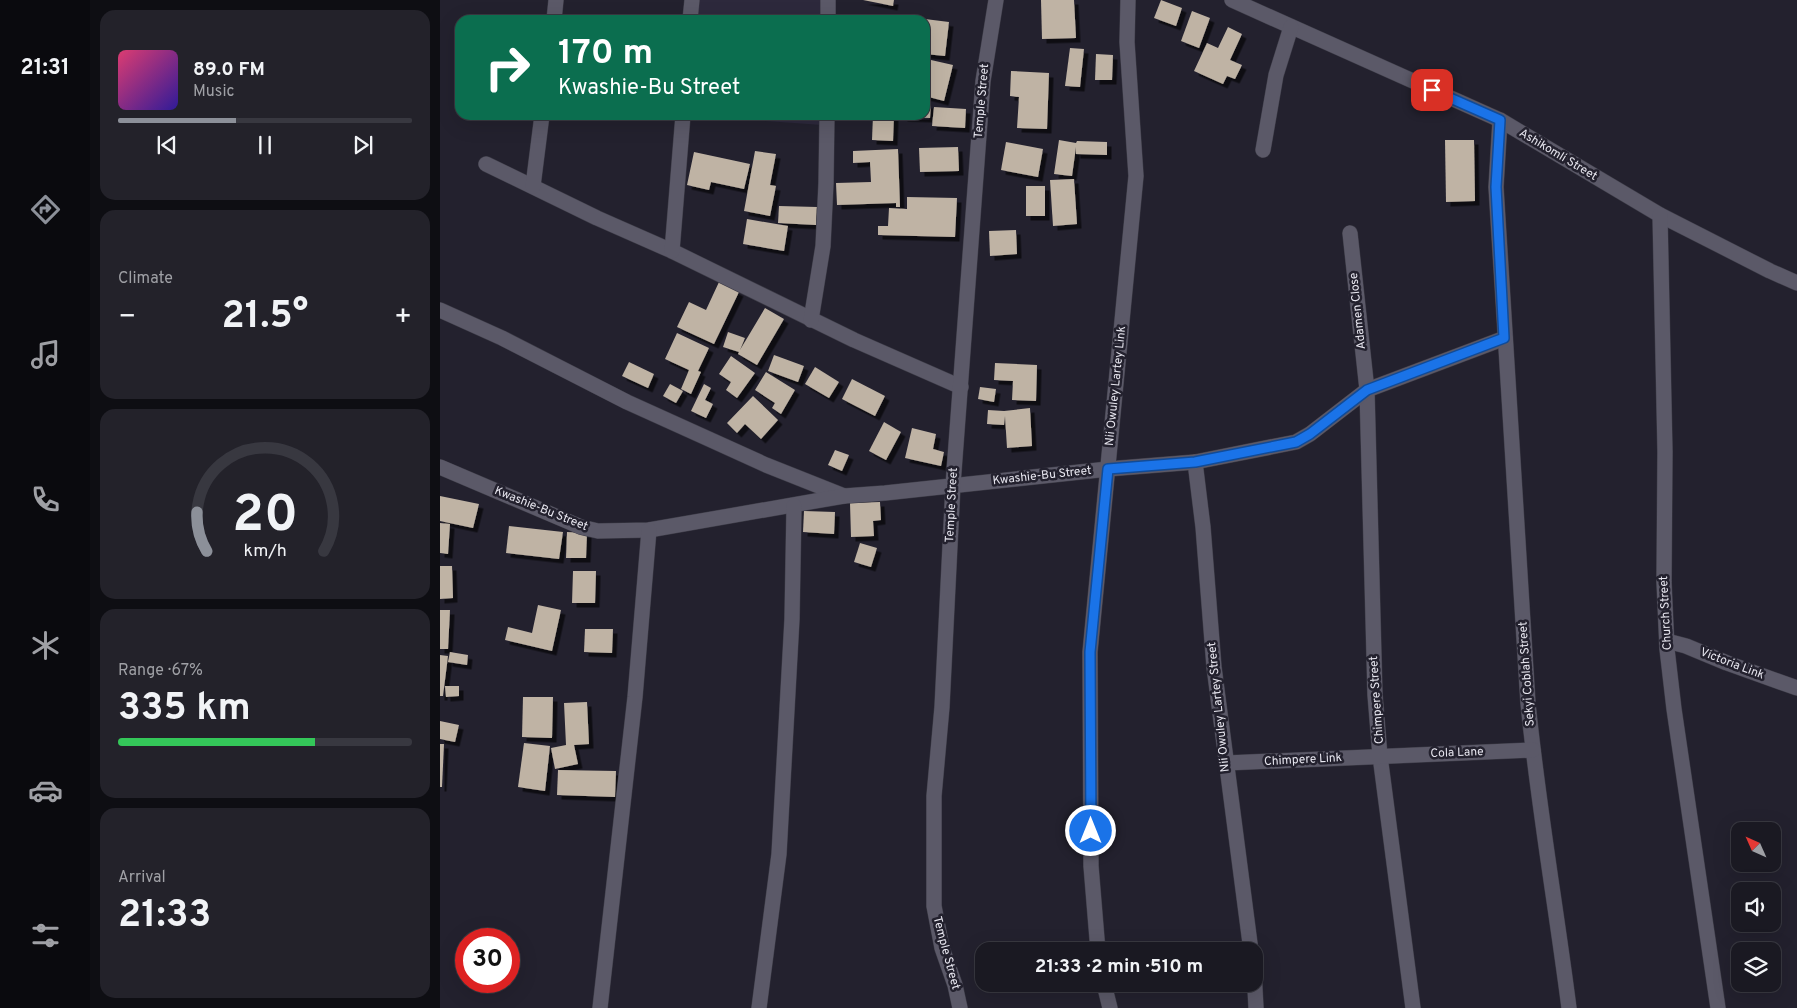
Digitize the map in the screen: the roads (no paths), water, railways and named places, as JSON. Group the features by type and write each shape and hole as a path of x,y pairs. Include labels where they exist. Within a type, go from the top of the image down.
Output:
{"street":[{"path":"554,15 556,0"},
{"path":"690,15 692,0"},
{"path":"828,0 828,15"},
{"name":"Temple Street","path":"960,1008 942,948 934,906 934,796 942,707 952,485 983,81 996,0"},
{"name":"Nii Owuley Lartey Link","path":"1097,942 1091,866 1090,652 1136,176 1127,42 1128,0"},
{"name":"Ashikomli Street","path":"1232,0 1500,120 1660,215 1797,284"},
{"path":"1263,150 1276,76 1291,27"},
{"path":"533,186 541,120"},
{"path":"672,252 683,120"},
{"path":"811,320 823,246 827,120"},
{"path":"1500,120 1496,187 1504,338"},
{"path":"486,164 811,320 961,387"},
{"name":"Church Street","path":"1660,215 1665,452 1664,582 1667,641 1674,709 1718,1008"},
{"name":"Adamen Close","path":"1350,233 1367,390"},
{"path":"440,310 502,338 627,402 766,465 844,496"},
{"name":"Kwashie-Bu Street","path":"440,467 582,527 598,531 648,530 844,496 1195,462 1296,442 1310,434 1367,390 1504,338"},
{"name":"Sekyi Coblah Street","path":"1504,338 1528,703 1569,1008"},
{"name":"Chimpere Street","path":"1367,390 1374,685 1380,756 1413,1008"},
{"name":"Nii Owuley Lartey Street","path":"1195,462 1203,527 1214,667 1250,942"},
{"path":"759,1008 778,854 792,619 794,506"},
{"path":"600,1008 635,697 648,530"},
{"name":"Victoria Link","path":"1667,641 1686,646 1797,688"},
{"name":"Cola Lane","path":"1380,756 1533,750"},
{"name":"Chimpere Link","path":"1226,763 1380,756"},
{"path":"1106,992 1110,1008"},
{"path":"1255,992 1256,1008"}]}
